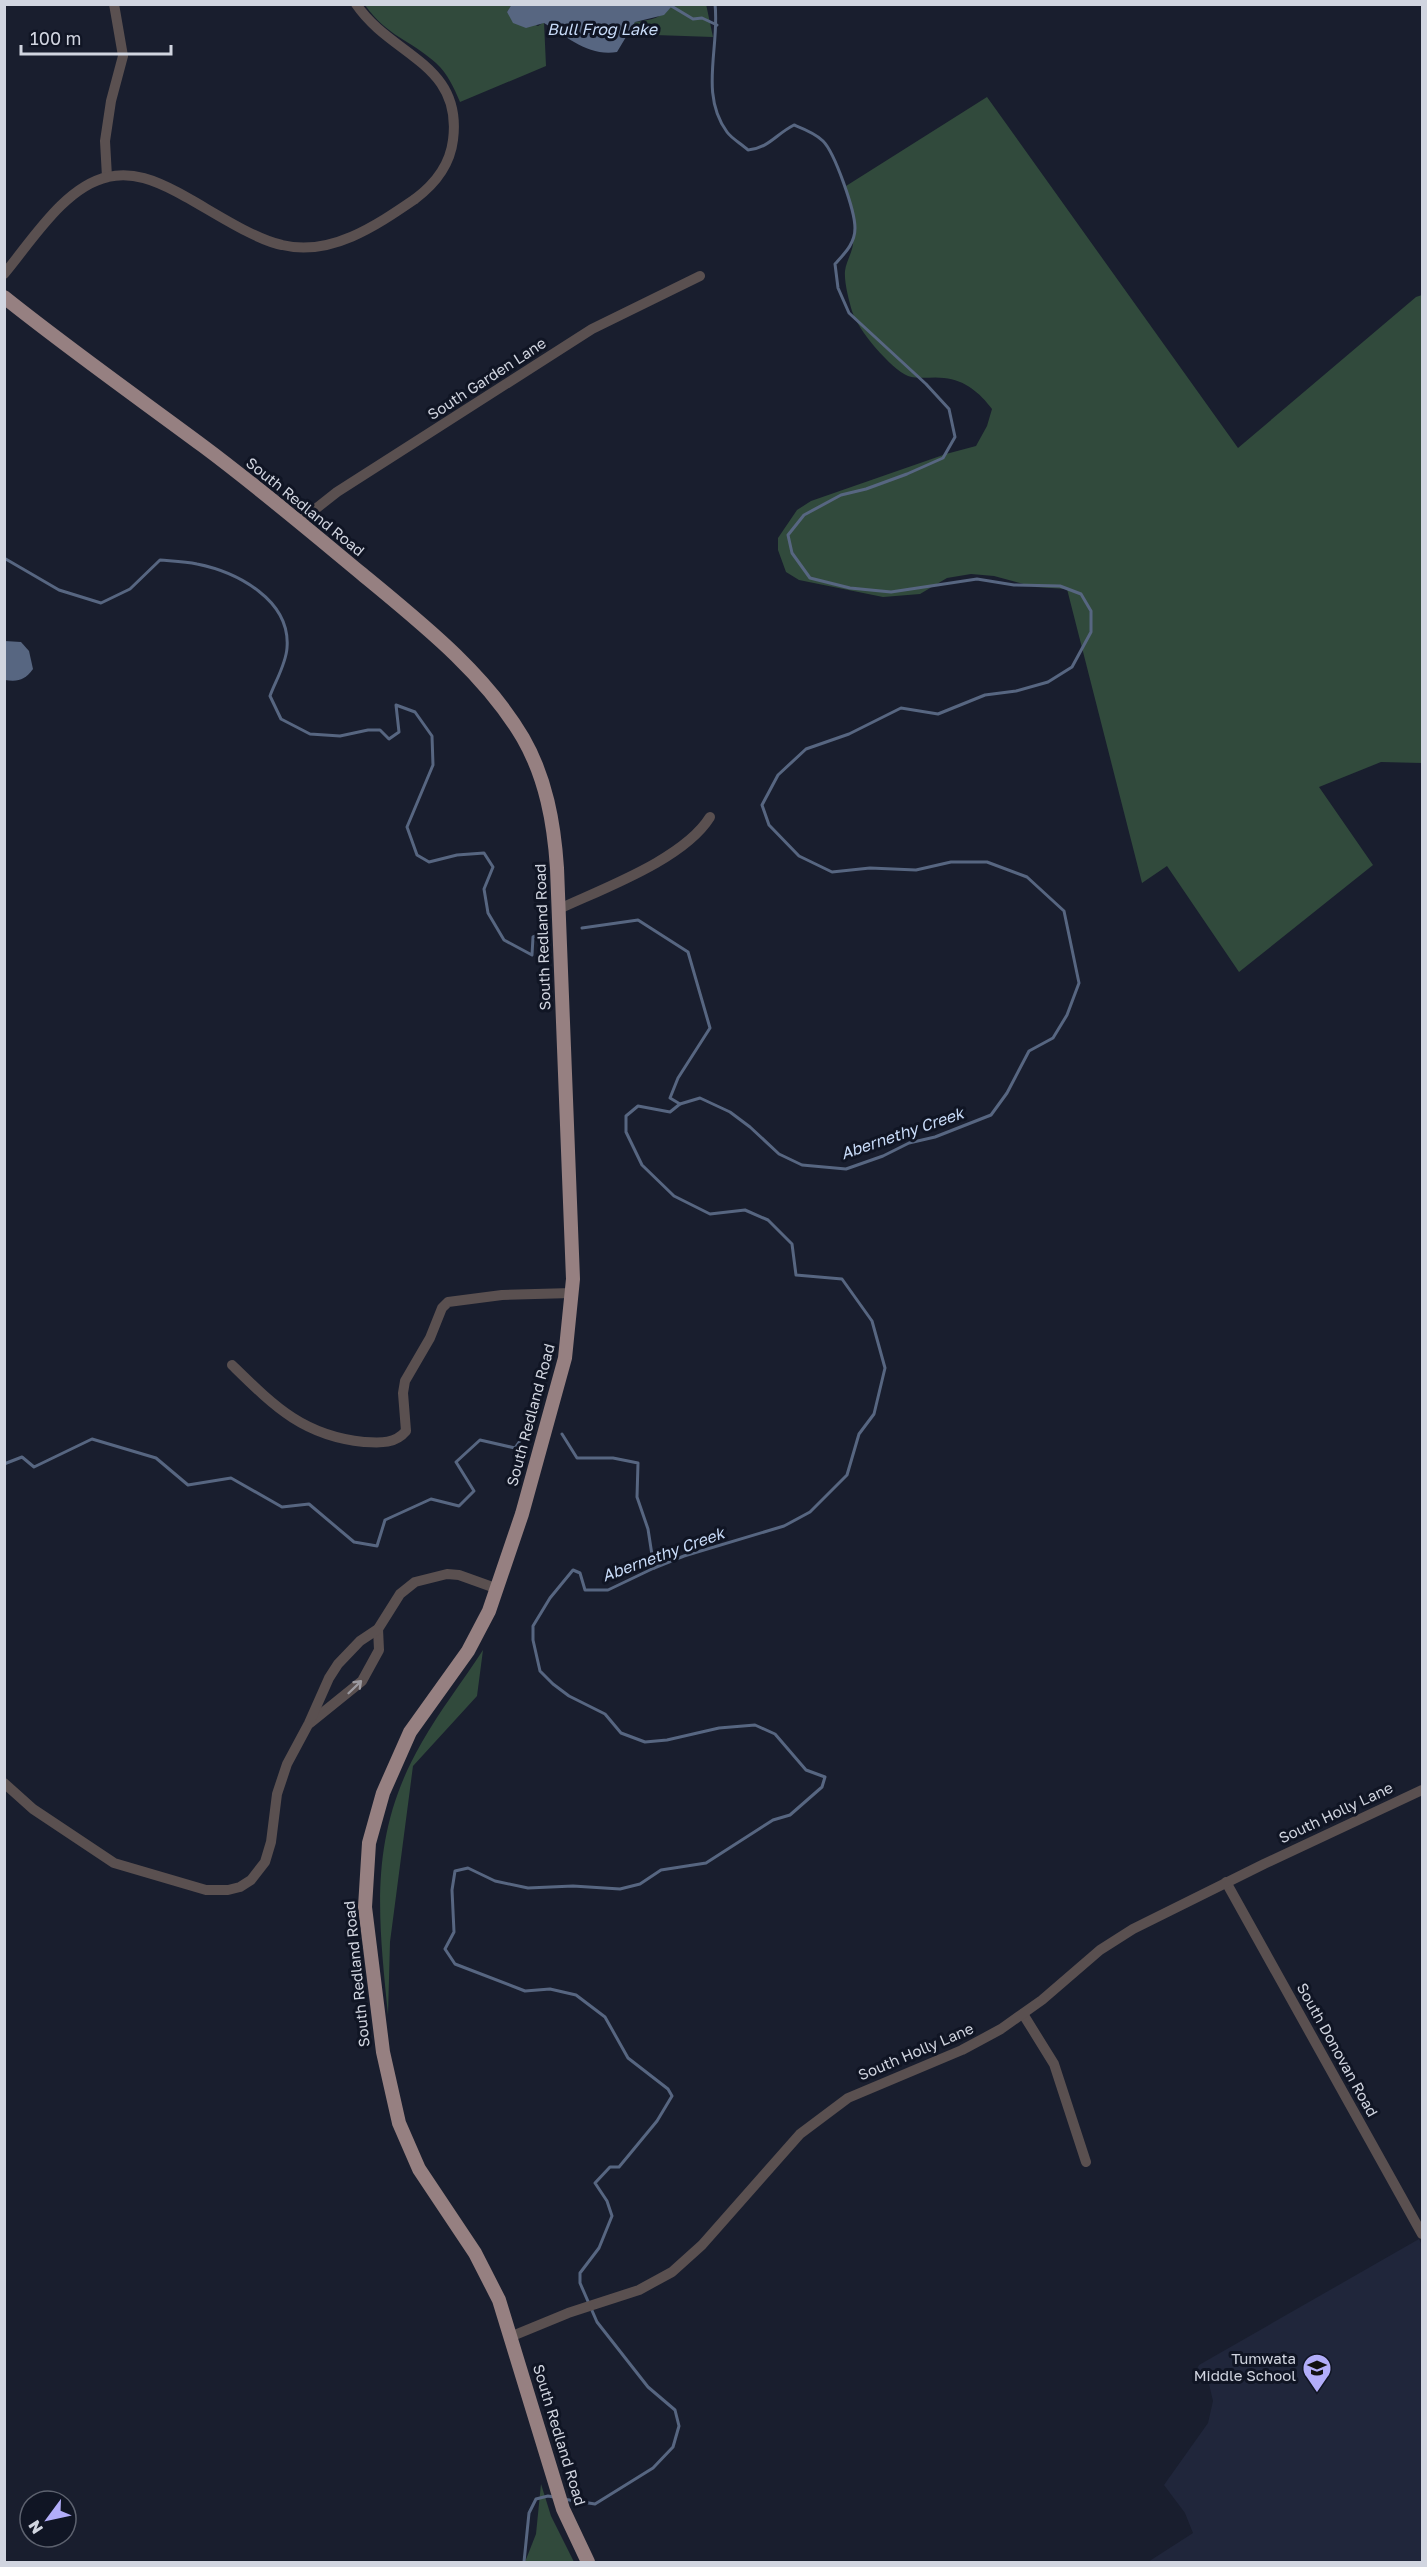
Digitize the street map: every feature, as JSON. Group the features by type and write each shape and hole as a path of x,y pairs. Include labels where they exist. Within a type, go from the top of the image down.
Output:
{"main road":[{"name":"South Redland Road","path":"4,297 212,453 299,522 393,600 461,662 489,691 513,722 533,757 550,808 556,854 559,909 572,1293 568,1340 559,1385 531,1486 498,1589 473,1642 410,1732 392,1768 378,1805 371,1836 364,1907 383,2052 396,2113 419,2169 484,2269 499,2300 570,2526 588,2562"}],"street":[{"path":"107,177 105,141 111,101 123,56 114,4"},
{"path":"4,274 66,199 84,186 107,177 139,176 160,183 263,238 282,245 304,247 327,244 356,236 418,196 444,169 452,149 454,134 451,102 445,89 423,62 370,24 356,4"},
{"name":"South Garden Lane","path":"299,522 338,492 592,329 700,276"},
{"path":"559,909 641,870 687,843 702,830 710,817"},
{"path":"232,1365 277,1406 312,1430 350,1440 387,1442 399,1439 406,1431 405,1381 430,1338 442,1308 448,1302 502,1295 572,1293"},
{"path":"4,1783 33,1809 114,1863 217,1891 240,1887 251,1880 265,1862 271,1842 279,1785 294,1749 338,1664 360,1641 378,1629 400,1594 415,1582 447,1574 459,1575 498,1589"},
{"path":"309,1723 362,1681 379,1650 378,1629"},
{"name":"South Holly Lane","path":"512,2336 551,2319 639,2290 666,2277 690,2259 795,2139 838,2104 877,2084 962,2050 1023,2014 1117,1938 1226,1882 1422,1790"},
{"name":"South Donovan Road","path":"1226,1882 1422,2234"},
{"path":"1023,2014 1054,2064 1086,2163"}],"shaded area":[{"name":"Tumwata Middle School","path":"1419,2239 1422,2245 1422,2562 1148,2562 1193,2533 1185,2513 1164,2485 1208,2423 1213,2401 1209,2384 1196,2371 1199,2365"}],"green space":[{"path":"706,4 713,37 626,34 635,22 656,18 673,5"},
{"path":"365,5 512,5 507,12 538,26 544,22 546,66 460,102 440,67 390,31"},
{"path":"987,97 1238,448 1416,297 1422,295 1422,763 1381,762 1319,787 1373,865 1239,972 1167,866 1142,883 1067,589 1035,587 994,576 971,574 947,578 920,594 883,597 799,580 786,572 778,550 778,538 797,510 811,501 946,454 976,446 987,426 992,409 971,388 952,379 908,376 884,357 867,338 855,319 848,297 845,275 854,237 846,186"},
{"path":"483,1650 477,1696 413,1766 390,1942 388,2015 380,1909 385,1843 392,1810 405,1776 422,1742"},
{"path":"541,2484 551,2516 574,2562 525,2562 536,2534"}],"water":[{"name":"Bull Frog Lake","path":"512,4 673,5 664,15 635,22 617,52 607,53 578,44 544,23 526,28 513,23 507,12"},
{"path":"5,641 21,642 29,651 33,669 27,676 14,681 5,680"}],"waterway":[{"path":"668,4 693,19 702,18 717,25"},
{"name":"Abernethy Creek","path":"563,2499 595,2504 653,2468 673,2447 679,2426 675,2410 648,2387 597,2322 580,2283 580,2273 599,2248 612,2216 607,2201 595,2183 610,2167 619,2167 657,2121 672,2096 668,2089 628,2058 605,2017 576,1995 550,1989 525,1991 455,1964 445,1949 454,1932 452,1890 455,1871 468,1868 495,1881 528,1888 573,1886 620,1889 640,1884 661,1870 706,1863 773,1820 790,1815 822,1787 825,1777 806,1770 775,1734 755,1725 719,1728 667,1740 645,1742 621,1733 605,1714 569,1696 540,1671 533,1640 533,1626 550,1598 573,1570 580,1573 585,1590 608,1590 684,1556 784,1526 810,1512 847,1475 859,1434 874,1414 885,1368 872,1321 842,1279 796,1275 792,1244 768,1220 745,1210 710,1214 674,1196 642,1165 626,1132 626,1116 638,1106 670,1112 680,1104 700,1098 730,1112 779,1154 802,1165 846,1169 883,1156 909,1143 935,1137 991,1115 1007,1093 1029,1051 1053,1038 1067,1015 1079,983 1064,911 1027,877 987,862 951,862 916,870 870,868 832,872 799,856 769,825 762,805 778,775 806,749 849,734 901,708 938,714 985,695 1016,691 1048,682 1072,667 1091,632 1091,611 1081,594 1060,586 1014,585 977,579 891,592 850,588 810,578 792,553 788,535 804,515 841,495 866,489 943,458 955,437 949,409 926,384 849,313 838,288 835,264 851,244 855,228 844,183 828,147 816,136 794,125 762,147 748,150 727,132 714,102 712,86 715,4"},
{"path":"4,558 59,590 101,603 130,589 160,560 188,562 213,568 244,581 271,602 286,631 286,654 270,696 281,719 310,734 340,736 380,730 389,739 399,732 396,705 415,712 432,736 433,765 407,827 417,855 429,862 457,855 484,853 493,867 484,889 488,913 504,940 532,955 533,937 541,934"},
{"path":"582,928 638,920 688,952 710,1028 678,1078 670,1098 680,1104"},
{"path":"4,1464 22,1457 34,1467 92,1439 156,1458 188,1485 231,1478 282,1507 309,1504 354,1542 377,1546 385,1520 431,1499 459,1506 474,1491 456,1462 480,1440 515,1448 531,1425"},
{"path":"562,1434 577,1458 613,1458 638,1463 637,1497 648,1529 654,1568"},
{"name":"Abernethy Creek","path":"524,2562 529,2513 536,2499 554,2497"}],"place":[{"name":"Tumwata Middle School","path":"1317,2394"}]}
